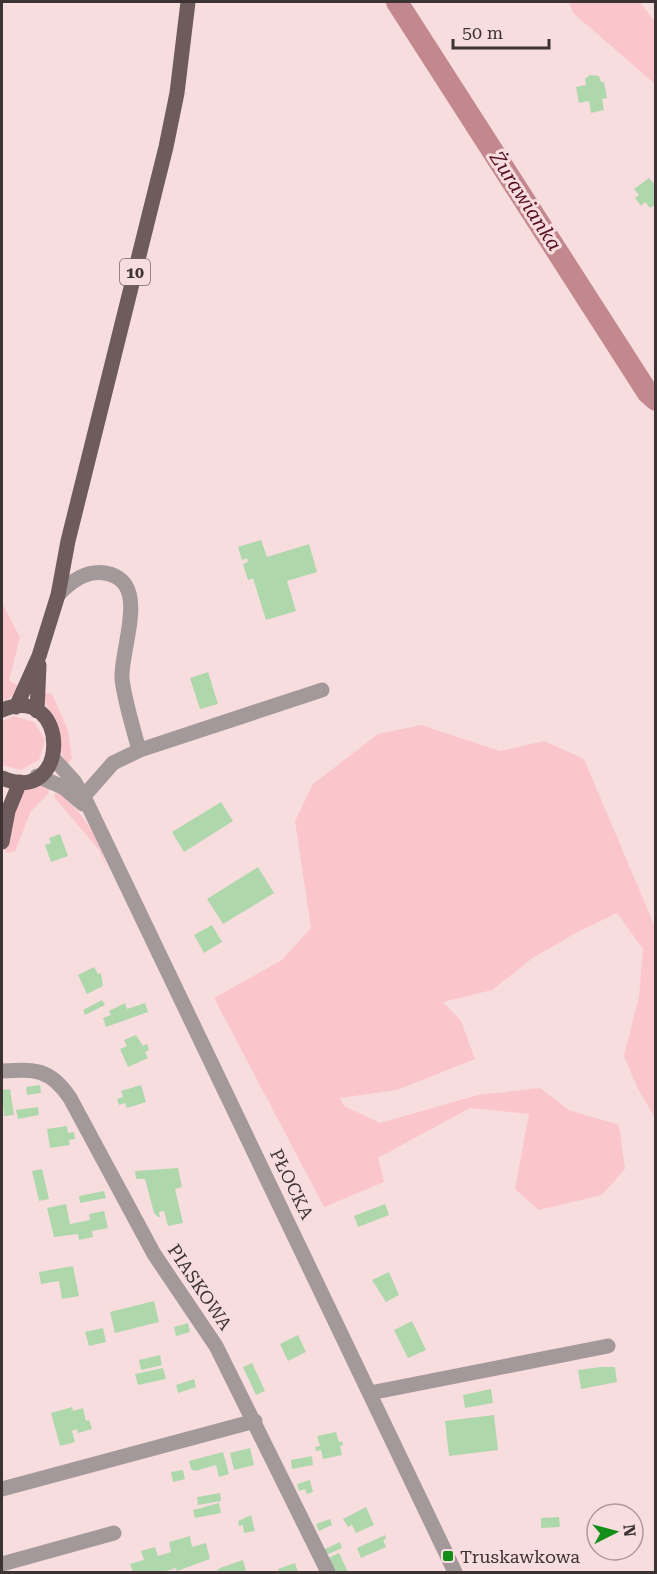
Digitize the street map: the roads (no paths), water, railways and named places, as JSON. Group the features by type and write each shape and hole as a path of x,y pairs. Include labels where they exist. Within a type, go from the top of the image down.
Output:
{"main road":[{"name":"10","path":"39,656 36,711 9,709 39,656 58,595 68,541 166,147 177,93 188,2"},
{"path":"2,778 20,782 37,776 53,758 56,745 53,731 47,720 36,711"},
{"path":"2,842 8,811 20,782"}],"street":[{"path":"58,595 79,578 94,572 108,574 126,585 131,596 122,678 139,750"},
{"path":"84,796 113,763 139,750 322,690"},
{"name":"PŁOCKA","path":"53,758 84,796 455,1572"},
{"name":"PŁOCKA","path":"37,776 63,787 91,813"},
{"name":"PIASKOWA","path":"2,1071 36,1069 59,1082 154,1254 216,1346 328,1572"},
{"path":"370,1393 608,1346"},
{"path":"2,1489 255,1421"},
{"path":"2,1564 114,1533"}],"waterway":[{"name":"Żurawianka","path":"397,2 648,393 656,400"}],"place":[{"name":"Truskawkowa","path":"448,1556"}]}
